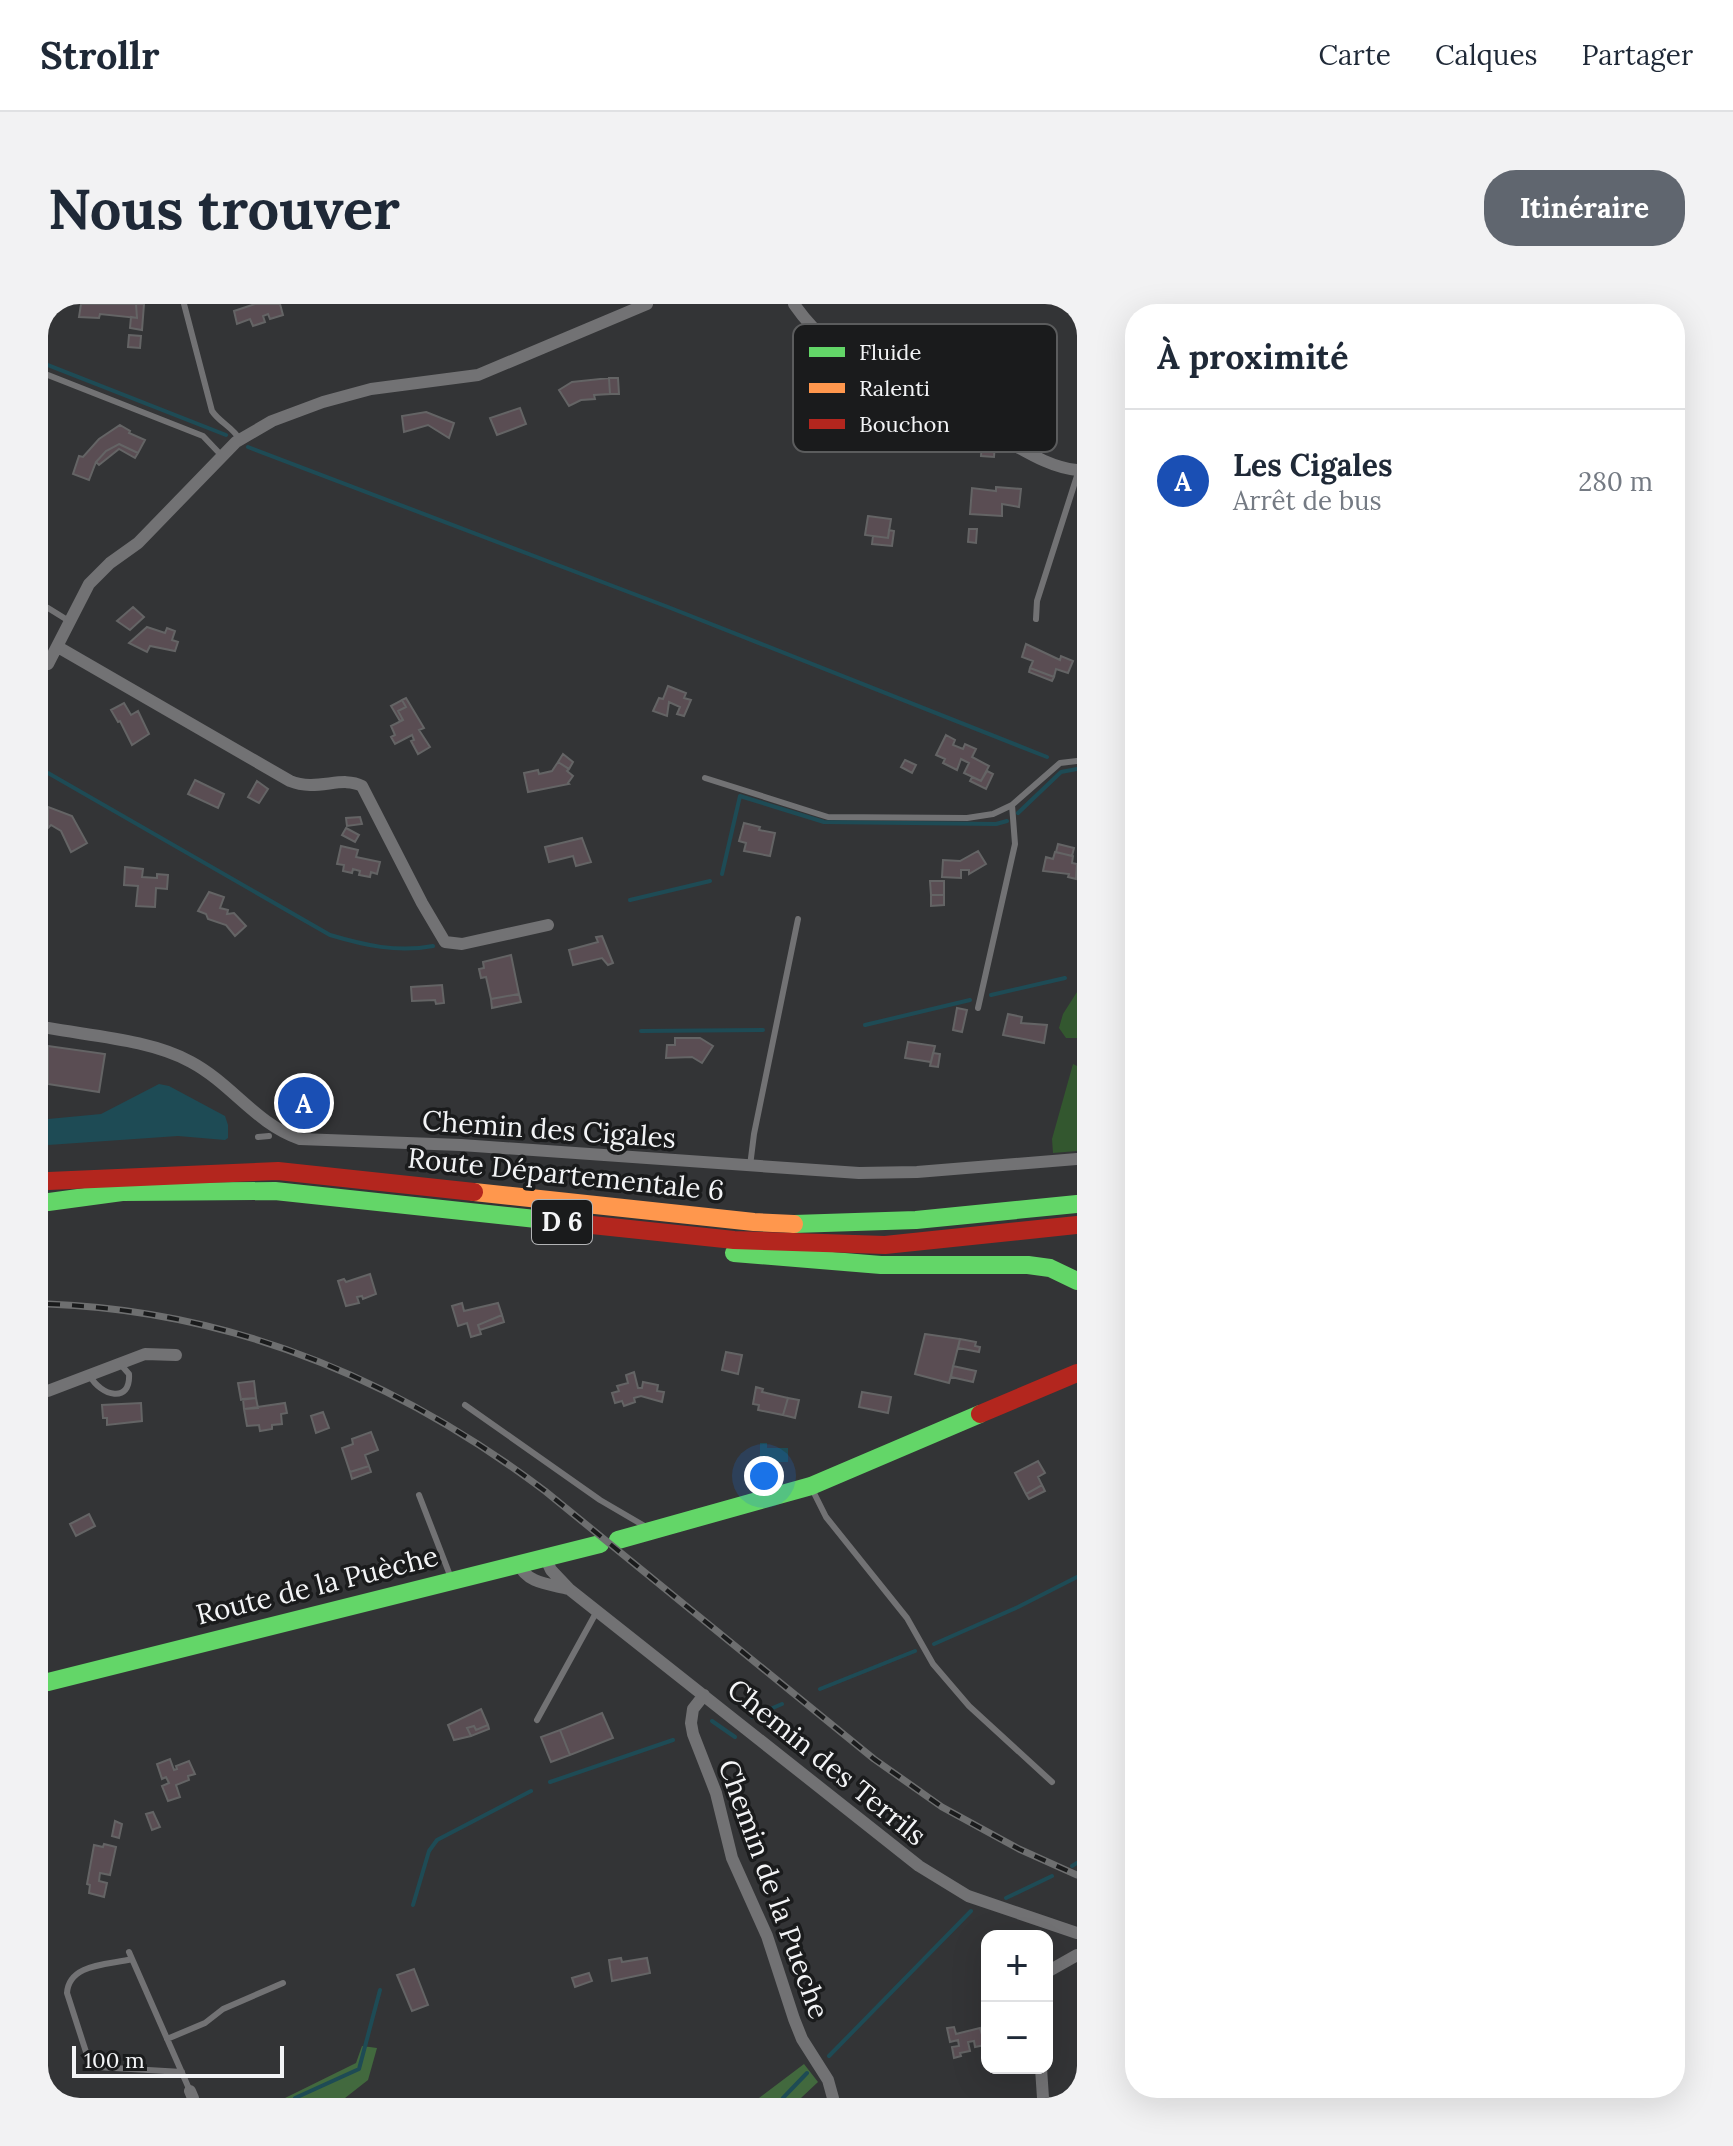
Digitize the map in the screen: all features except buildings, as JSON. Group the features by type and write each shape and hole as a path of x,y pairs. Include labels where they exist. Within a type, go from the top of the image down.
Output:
{"main road":[{"name":"Route Départementale 6","path":"48,1181 278,1171 803,1225 949,1220 1077,1204"},
{"path":"803,1225 1006,1202 1077,1189"},
{"name":"Route Départementale 6","path":"48,1202 122,1192 275,1191 734,1240 885,1245 1077,1225"},
{"path":"565,1222 699,1248 791,1260 881,1266 1028,1265 1050,1268 1077,1281"},
{"name":"Route de la Puèche","path":"48,1682 652,1531 811,1486 1075,1377"}],"street":[{"path":"48,664 89,584 98,573 138,543 240,440 272,421 323,402 371,389 478,375 647,304"},
{"path":"794,304 809,324"},
{"path":"1028,452 1077,473"},
{"path":"58,647 290,781 312,787 348,782 362,786 445,942 462,944 548,925"},
{"name":"Chemin des Cigales","path":"48,1028 143,1046 189,1060 220,1080 262,1120 280,1132 300,1139 461,1145 873,1173 1077,1159"},
{"path":"48,1391 145,1354 176,1355"},
{"name":"Chemin des Terrils","path":"545,1557 551,1570 569,1589 919,1866 997,1908 1077,1933"},
{"name":"Chemin des Terrils","path":"518,1563 522,1573 531,1579 569,1589"},
{"name":"Chemin de la Pueche","path":"704,1695 691,1715 693,1734 716,1793 732,1858 767,1936 798,2029 828,2080 833,2098"},
{"path":"1053,1969 1077,1955"},
{"path":"1041,2074 1043,2098"}],"lane":[{"path":"184,304 212,411 233,429 240,440"},
{"path":"48,375 203,436 222,456"},
{"path":"1036,619 1037,601 1077,473"},
{"path":"48,608 70,622"},
{"path":"705,778 828,817 967,818 993,814 1012,805 1060,763 1077,761"},
{"path":"978,1008 1015,844 1012,805"},
{"path":"750,1166 798,919"},
{"path":"258,1137 269,1136"},
{"path":"89,1375 104,1392 121,1392 127,1388 129,1374 118,1364"},
{"path":"465,1405 600,1500 652,1531"},
{"path":"811,1486 826,1517 907,1618 933,1664 969,1706 1052,1782"},
{"path":"419,1495 452,1580"},
{"path":"537,1720 597,1610"},
{"path":"182,2072 97,2067 87,2055 67,1993 74,1974 130,1955 182,2072 191,2094"},
{"path":"167,2039 205,2023 223,2009 283,1983"}],"green space":[{"path":"1077,992 1077,1038 1066,1038 1059,1028 1063,1014"},
{"path":"1073,1064 1077,1066 1077,1151 1053,1153 1052,1139"},
{"path":"362,2046 377,2048 368,2080 345,2098 285,2098 356,2063"},
{"path":"804,2064 818,2082 801,2098 759,2098"}],"water":[{"path":"159,1084 169,1086 225,1116 228,1138 178,1136 48,1145 48,1119 101,1114"},
{"path":"760,1443 767,1443 767,1448 788,1448 788,1462 760,1462"}],"waterway":[{"path":"48,365 226,435"},
{"path":"248,447 668,607 1047,757"},
{"path":"1018,813 1061,772 1077,769"},
{"path":"48,773 330,935 381,947 406,949 433,946"},
{"path":"722,874 740,796 824,822 996,824 1007,821"},
{"path":"630,900 710,881"},
{"path":"991,995 1065,978"},
{"path":"865,1025 970,1000"},
{"path":"641,1031 763,1030"},
{"path":"934,1644 1077,1577"},
{"path":"820,1689 915,1651"},
{"path":"752,1717 782,1704"},
{"path":"712,1721 735,1737"},
{"path":"550,1782 673,1740"},
{"path":"413,1905 429,1851 437,1840 531,1791"},
{"path":"1072,1866 1077,1863"},
{"path":"1006,1898 1052,1876"},
{"path":"829,2056 971,1911"},
{"path":"295,2098 359,2069 380,1990"},
{"path":"783,2098 807,2073"}],"railway":[{"path":"48,1304 117,1309 248,1337 311,1358 431,1416 489,1451 545,1491 874,1759 942,1807 1019,1849 1077,1875"}],"traffic: fast":[{"path":"48,1202 122,1192 275,1191 573,1223"},
{"path":"794,1224 916,1220 1077,1204"},
{"path":"734,1253 881,1265 1028,1265 1050,1268 1077,1281"},
{"path":"618,1540 811,1486 980,1414"},
{"path":"48,1682 600,1544"}],"traffic: slow":[{"path":"474,1192 794,1224"}],"traffic: jam":[{"path":"48,1181 278,1171 474,1192"},
{"path":"573,1223 734,1240 885,1245 1077,1225"},
{"path":"980,1414 1077,1373"}],"place":[{"name":"Les Cigales","path":"304,1103"}]}
